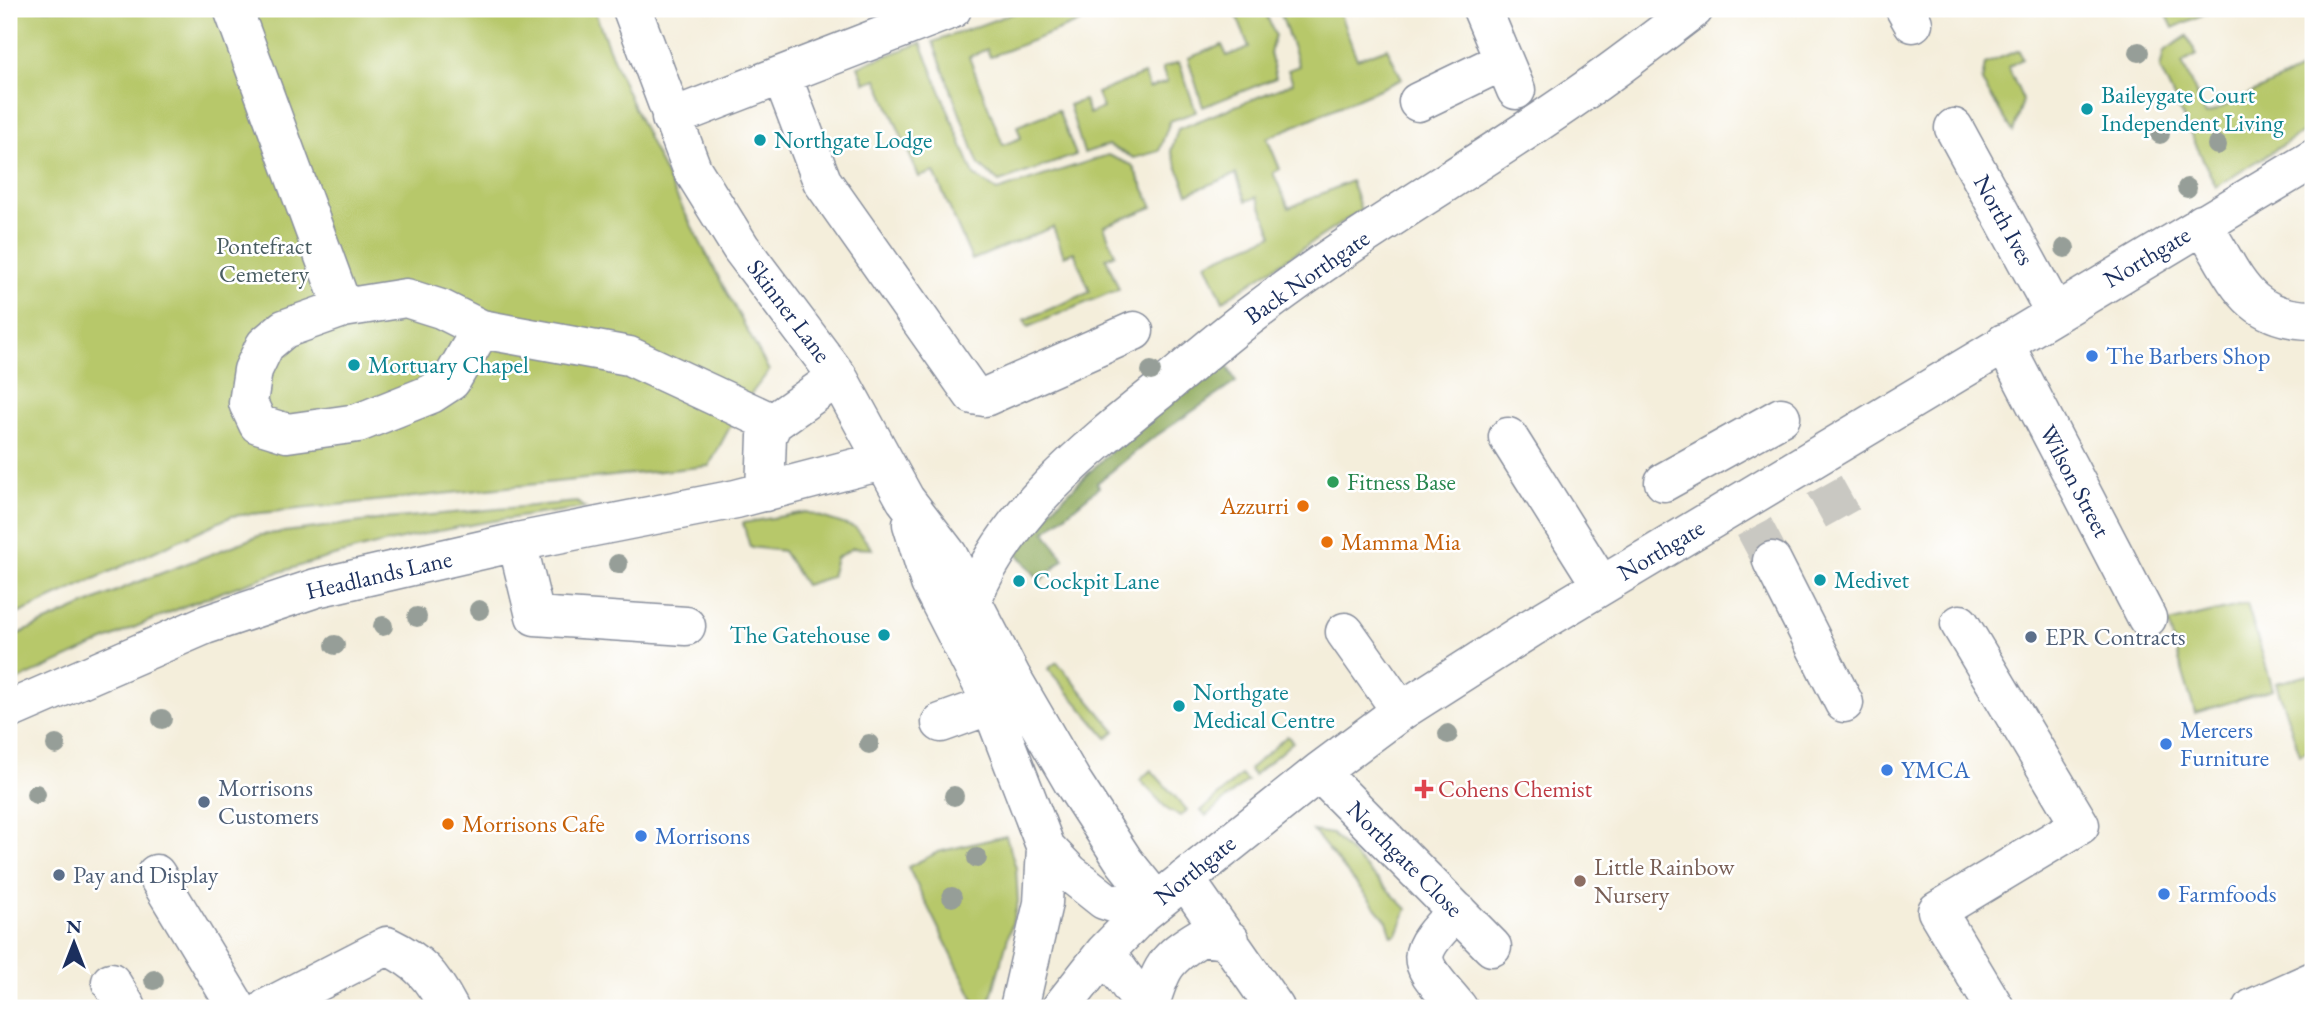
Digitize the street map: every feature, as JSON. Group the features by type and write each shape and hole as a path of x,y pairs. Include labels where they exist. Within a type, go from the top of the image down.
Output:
{"street":[{"path":"233,9 343,308"},
{"name":"Skinner Lane","path":"632,9 692,169 741,248 838,377 869,428 882,461 905,499 948,555 972,600"},
{"path":"671,118 952,9"},
{"path":"1418,102 1509,75 1482,9"},
{"name":"Back Northgate","path":"972,600 993,554 1028,510 1111,431 1255,312 1382,224 1578,95 1694,9"},
{"path":"782,76 822,181 972,395 985,397 1133,331"},
{"name":"North Ives","path":"1954,128 2054,313"},
{"name":"Northgate","path":"1060,1008 1105,953 1161,897 1401,711 1601,585 1817,473 2004,343 2313,159"},
{"path":"2202,224 2248,297 2259,307 2291,320 2313,320"},
{"path":"481,328 451,381 431,394 358,423 287,433 258,424 248,403 253,370 265,345 285,328 343,308 406,298 441,309 481,328 629,356 773,423"},
{"name":"Wilson Street","path":"2004,343 2147,618"},
{"path":"765,492 767,436 773,423 838,377"},
{"path":"1664,482 1781,417"},
{"path":"1508,437 1601,585"},
{"path":"1727,447 1750,507"},
{"name":"Headlands Lane","path":"9,710 205,625 316,588 517,542 765,492 882,461"},
{"path":"905,499 930,583 1004,682 1124,861 1161,897 1230,940 1275,1008"},
{"path":"517,542 536,616 686,626"},
{"path":"1772,561 1825,660 1844,703"},
{"path":"972,600 1004,682 1046,848 1043,902 1019,1008"},
{"path":"1960,624 2080,825 1937,911 1995,1008"},
{"path":"1345,632 1401,711"},
{"path":"941,723 1004,682"},
{"name":"Northgate Close","path":"1319,772 1492,947"},
{"path":"1046,848 1070,873 1104,900 1161,897"},
{"path":"156,874 237,1008"},
{"path":"1457,911 1428,940 1423,961 1427,971 1458,1008"},
{"path":"1147,1008 1158,976 1168,959 1201,937 1230,940"},
{"path":"267,1008 387,946 414,959 435,982 449,1008"},
{"path":"1105,953 1147,1008"},
{"path":"2253,1008 2313,981"}],"green space":[{"name":"Pontefract Cemetery","path":"9,9 594,9 631,102 653,148 769,371 740,408 709,466 232,516 9,618"},
{"path":"1025,9 1113,9 990,57 987,49 969,57 1003,145 1021,138 1017,126 1058,110 1076,155 999,182 979,165 933,42"},
{"path":"1234,9 1264,9 1275,35 1270,53 1276,78 1203,107 1188,58 1222,45 1227,56 1249,47"},
{"path":"1279,9 1338,9 1357,59 1387,48 1402,79 1267,138 1280,169 1273,173 1289,208 1351,181 1361,210 1223,301 1206,263 1273,235 1257,197 1246,201 1236,174 1188,193 1171,151 1178,129 1293,83 1288,70 1299,66"},
{"path":"2164,9 2215,9 2173,28"},
{"path":"2187,36 2197,55 2182,63 2206,115 2313,64 2313,126 2216,187 2160,69 2164,51"},
{"path":"921,43 974,175 997,191 1108,155 1132,165 1153,207 1104,226 1115,254 1106,258 1119,289 1028,327 1024,320 1090,292 1074,252 1064,256 1053,227 972,260 934,172 919,177 877,79 865,83 858,66"},
{"path":"2019,50 2022,59 2008,67 2023,100 2013,132 1982,82 1985,64"},
{"path":"1179,62 1196,112 1170,121 1159,151 1134,158 1108,145 1084,153 1069,105 1084,100 1089,114 1103,108 1097,93 1144,74 1149,88 1167,82 1162,68"},
{"path":"1224,360 1236,382 1150,440 1097,483 1099,487 1045,532 1064,559 1040,581 1016,552 1033,527 1133,430"},
{"path":"577,502 585,508 488,522 391,541 249,582 129,629 9,684 9,638 128,586 261,535 385,519"},
{"path":"806,512 856,528 872,549 853,548 836,558 831,577 805,585 783,551 750,547 743,523"},
{"path":"2247,604 2273,689 2195,713 2168,623"},
{"path":"1057,662 1115,731 1107,738 1048,669"},
{"path":"2313,674 2313,743 2311,750 2300,755 2276,683"},
{"path":"1287,736 1293,742 1254,775 1249,769"},
{"path":"1151,770 1187,810 1181,816 1169,811 1140,780"},
{"path":"1241,775 1247,781 1206,816 1201,811"},
{"path":"1313,831 1332,834 1407,909 1397,934 1392,936 1387,921"},
{"path":"1006,836 1016,868 1018,902 988,1008 978,1008 908,867 938,852"}],"tunnel":[{"path":"1824,485 1843,519"},
{"path":"1754,527 1772,561"}],"place":[{"name":"Baileygate Court Independent Living","path":"2087,109"},
{"name":"Northgate Lodge","path":"760,140"},
{"name":"The Barbers Shop","path":"2092,356"},
{"name":"Mortuary Chapel","path":"354,365"},
{"name":"Fitness Base","path":"1333,482"},
{"name":"Azzurri","path":"1303,506"},
{"name":"Mamma Mia","path":"1327,542"},
{"name":"Medivet","path":"1820,580"},
{"name":"Cockpit Lane","path":"1019,581"},
{"name":"The Gatehouse","path":"884,635"},
{"name":"EPR Contracts","path":"2031,637"},
{"name":"Northgate Medical Centre","path":"1179,706"},
{"name":"Mercers Furniture","path":"2166,744"},
{"name":"YMCA","path":"1887,770"},
{"name":"Cohens Chemist","path":"1424,789"},
{"name":"Morrisons Customers","path":"204,802"},
{"name":"Morrisons Cafe","path":"448,824"},
{"name":"Morrisons","path":"641,836"},
{"name":"Pay and Display","path":"59,875"},
{"name":"Little Rainbow Nursery","path":"1580,881"},
{"name":"Farmfoods","path":"2164,894"}]}
